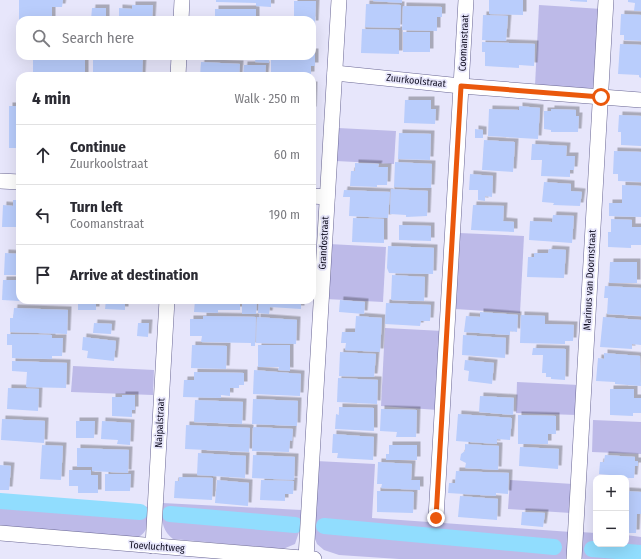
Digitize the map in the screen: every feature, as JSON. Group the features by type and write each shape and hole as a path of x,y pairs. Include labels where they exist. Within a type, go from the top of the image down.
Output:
{"street":[{"path":"181,16 182,0"},
{"name":"Grandostraat","path":"310,559 327,197 339,0"},
{"name":"Coomanstraat","path":"436,518 466,0"},
{"name":"Marinus van Doornstraat","path":"574,559 606,0"},
{"path":"178,72 179,60"},
{"name":"Zuurkoolstraat","path":"335,74 461,86 641,100"},
{"path":"0,181 16,182"},
{"path":"316,196 327,197"},
{"name":"Naipalstraat","path":"153,546 167,304"},
{"name":"Toevluchtweg","path":"0,533 135,552 153,546 310,559"}],"shaded area":[{"path":"539,5 602,9 595,89 535,86"},
{"path":"338,128 396,131 394,164 336,161"},
{"path":"459,233 524,236 520,313 455,309"},
{"path":"329,244 386,247 383,302 326,299"},
{"path":"385,328 443,331 438,410 381,406"},
{"path":"73,366 154,370 153,395 71,392"},
{"path":"517,382 579,385 577,415 516,413"},
{"path":"593,420 641,422 641,454 592,452"},
{"path":"316,461 375,464 372,518 571,532 568,559 399,559 339,555 324,550 317,544 313,534"},
{"path":"510,480 573,484 571,513 508,509"},
{"path":"0,495 150,507 147,526 143,534 134,539 0,526"},
{"path":"162,503 302,510 300,529 295,544 283,549 173,539 164,527 162,518"},
{"path":"580,532 593,533 593,547 629,547 629,535 641,537 641,559 580,559"}],"building":[{"path":"19,0 63,0 62,7 52,7 52,16 19,16"},
{"path":"216,0 271,0 271,7 256,6 256,3 216,2"},
{"path":"402,0 402,3 373,1"},
{"path":"489,0 523,0 523,15 489,14"},
{"path":"587,0 587,2 570,1"},
{"path":"628,0 641,0 641,11 634,11 635,3 628,2"},
{"path":"294,1 316,1 315,16 294,16"},
{"path":"366,4 401,5 400,28 365,27"},
{"path":"132,5 153,5 152,16 119,16 119,8 132,9"},
{"path":"403,6 442,7 442,17 437,17 437,31 402,30"},
{"path":"92,8 106,8 106,16 91,16"},
{"path":"215,9 256,9 256,16 215,16"},
{"path":"621,14 641,15 641,41 624,40 624,35 620,35"},
{"path":"483,15 508,16 506,41 482,40"},
{"path":"362,29 399,30 399,54 361,53"},
{"path":"403,32 430,32 430,52 403,52"},
{"path":"482,42 535,44 534,66 519,65 519,68 485,66 485,52 482,52"},
{"path":"620,44 641,45 641,78 639,75 618,74"},
{"path":"33,60 85,60 85,72 33,72"},
{"path":"93,60 143,60 142,72 93,72"},
{"path":"255,60 269,60 269,63 255,62"},
{"path":"271,60 315,60 315,66 311,66 311,72 271,72"},
{"path":"201,62 240,64 239,72 200,72"},
{"path":"244,65 266,65 265,72 243,72"},
{"path":"405,100 431,100 431,109 436,109 435,124 404,123"},
{"path":"9,106 16,106 16,148 9,148"},
{"path":"519,106 540,108 538,139 488,136 489,109 519,110"},
{"path":"551,109 576,110 576,116 579,116 578,132 551,132 551,130 544,129 544,111 551,111"},
{"path":"619,115 641,116 641,146 621,145 621,132 618,132"},
{"path":"475,129 483,130 483,138 475,138"},
{"path":"399,133 431,134 430,160 398,159"},
{"path":"484,140 515,142 513,172 482,170"},
{"path":"532,144 567,146 566,156 575,156 574,170 570,170 570,177 541,176 542,160 531,160"},
{"path":"614,151 641,152 641,182 618,181 618,174 613,174"},
{"path":"395,162 432,164 431,188 394,187"},
{"path":"355,163 379,164 378,167 388,167 387,185 377,185 377,187 350,186 351,171 355,171"},
{"path":"470,174 493,176 492,197 485,196 485,201 478,200 478,190 469,190"},
{"path":"544,182 571,184 571,191 582,192 580,206 553,205 554,203 542,202"},
{"path":"622,185 641,186 641,217 609,216 609,203 622,203"},
{"path":"391,189 428,191 427,216 406,217 406,215 390,214"},
{"path":"344,190 390,192 388,218 349,216 350,197 343,197"},
{"path":"13,200 16,200 16,227 2,227 3,205 13,206"},
{"path":"473,205 504,206 503,221 514,222 514,232 471,230"},
{"path":"553,215 574,216 572,243 529,240 530,221 552,222"},
{"path":"353,218 384,219 384,243 352,242"},
{"path":"611,219 632,220 632,227 641,227 641,245 631,245 631,248 608,247 608,232 611,232"},
{"path":"399,225 431,226 431,241 399,240"},
{"path":"388,246 434,248 433,274 389,273 387,268"},
{"path":"549,249 566,250 564,278 527,277 528,257 534,257 534,253 548,253"},
{"path":"5,253 16,254 16,275 4,275"},
{"path":"610,262 637,262 637,283 609,283"},
{"path":"392,275 425,277 424,301 391,300"},
{"path":"3,280 16,280 16,301 2,300"},
{"path":"605,286 641,288 641,316 607,314 608,298 604,298"},
{"path":"340,300 365,302 364,314 339,312"},
{"path":"386,303 431,305 430,321 421,321 420,326 385,324"},
{"path":"78,304 96,304 96,310 78,310"},
{"path":"106,304 125,304 125,310 105,309"},
{"path":"195,304 240,304 240,310 218,310 218,313 194,312"},
{"path":"242,304 257,304 256,314 242,314"},
{"path":"259,304 301,304 301,309 270,307 269,314 258,313"},
{"path":"14,308 68,310 67,334 10,332 10,318 13,318"},
{"path":"480,312 518,315 517,332 510,331 510,335 464,332 466,316 480,317"},
{"path":"521,315 545,316 545,324 574,325 573,341 565,341 565,344 520,343"},
{"path":"203,316 256,317 255,346 251,346 251,343 201,342 202,336 190,336 190,319 203,319"},
{"path":"356,316 382,318 380,352 345,350 346,343 341,343 342,332 355,332"},
{"path":"257,317 297,320 296,344 256,343"},
{"path":"603,317 641,320 641,345 632,344 632,349 600,347"},
{"path":"94,323 112,324 111,334 93,333"},
{"path":"138,323 149,323 148,337 137,336"},
{"path":"7,334 52,335 52,338 63,338 62,356 52,356 52,359 12,358 12,345 7,345"},
{"path":"463,335 506,338 505,358 462,355"},
{"path":"83,337 116,341 114,361 87,358 88,351 82,350"},
{"path":"192,345 227,346 226,369 191,368"},
{"path":"258,345 290,345 290,371 278,370 279,367 258,367"},
{"path":"533,348 566,349 565,380 551,379 551,377 546,377 546,373 542,373 543,355 532,355"},
{"path":"340,352 376,354 374,377 339,376"},
{"path":"604,353 640,356 641,386 596,381 598,358 604,359"},
{"path":"465,360 494,363 492,384 468,381 469,371 464,370"},
{"path":"12,361 67,363 66,388 26,387 27,372 12,371"},
{"path":"254,370 301,374 300,396 253,394"},
{"path":"194,372 244,373 244,385 239,385 239,388 230,388 230,396 221,395 221,398 183,397 184,380 194,380"},
{"path":"338,378 378,380 377,404 337,402"},
{"path":"8,388 39,389 38,411 7,409"},
{"path":"610,389 634,389 634,398 641,398 641,413 633,413 633,416 610,415"},
{"path":"122,395 135,395 135,410 132,410 132,417 112,416 112,397 122,397"},
{"path":"480,396 514,398 513,415 479,412"},
{"path":"253,399 298,401 297,426 252,424"},
{"path":"195,400 243,402 242,424 194,422"},
{"path":"339,407 374,408 374,431 335,429 336,414 339,415"},
{"path":"381,409 417,410 416,437 396,437 397,432 380,431"},
{"path":"458,414 512,418 510,440 497,439 497,444 456,441"},
{"path":"518,415 556,416 556,434 548,434 548,444 518,444"},
{"path":"2,419 45,421 44,443 1,440"},
{"path":"76,421 95,421 94,438 76,438"},
{"path":"102,421 131,423 130,445 117,444 118,440 101,439"},
{"path":"186,425 250,428 249,452 185,449"},
{"path":"253,427 293,429 289,452 252,451"},
{"path":"333,434 374,437 373,460 337,458 338,453 332,453"},
{"path":"465,444 499,446 498,470 465,468 466,463 460,460 461,454 465,451"},
{"path":"42,445 63,446 61,480 40,479"},
{"path":"389,445 417,445 417,460 386,460 386,454 389,454"},
{"path":"520,447 559,449 558,469 519,466"},
{"path":"77,448 129,450 128,473 92,471 92,467 77,467"},
{"path":"198,453 246,456 245,478 197,475"},
{"path":"253,455 295,457 294,480 252,478"},
{"path":"605,455 635,457 635,461 638,461 638,466 635,466 634,478 629,478 629,475 599,474 600,462 604,462"},
{"path":"378,462 412,464 411,480 420,480 420,490 381,488 382,484 377,484"},
{"path":"0,465 11,466 9,490 0,490"},
{"path":"69,470 91,470 91,475 98,475 98,493 78,493 78,486 69,486"},
{"path":"456,471 509,473 508,494 496,493 496,496 448,493 449,483 455,483"},
{"path":"105,474 131,474 130,491 105,491"},
{"path":"179,477 213,478 212,500 174,498 175,481 179,481"},
{"path":"217,480 249,483 248,506 215,503"},
{"path":"261,480 294,481 293,494 285,494 285,501 260,500"},
{"path":"377,491 414,492 413,513 377,512"},
{"path":"629,491 641,492 641,514 637,514 636,533 629,533"},
{"path":"460,496 498,499 497,520 458,517"},
{"path":"522,512 545,513 543,527 521,525"}],"waterway":[{"path":"0,501 140,512"},
{"path":"170,514 295,525"},
{"path":"324,526 554,547"},
{"path":"592,549 641,553"}],"route":[{"path":"436,518 461,86 601,97"}]}
